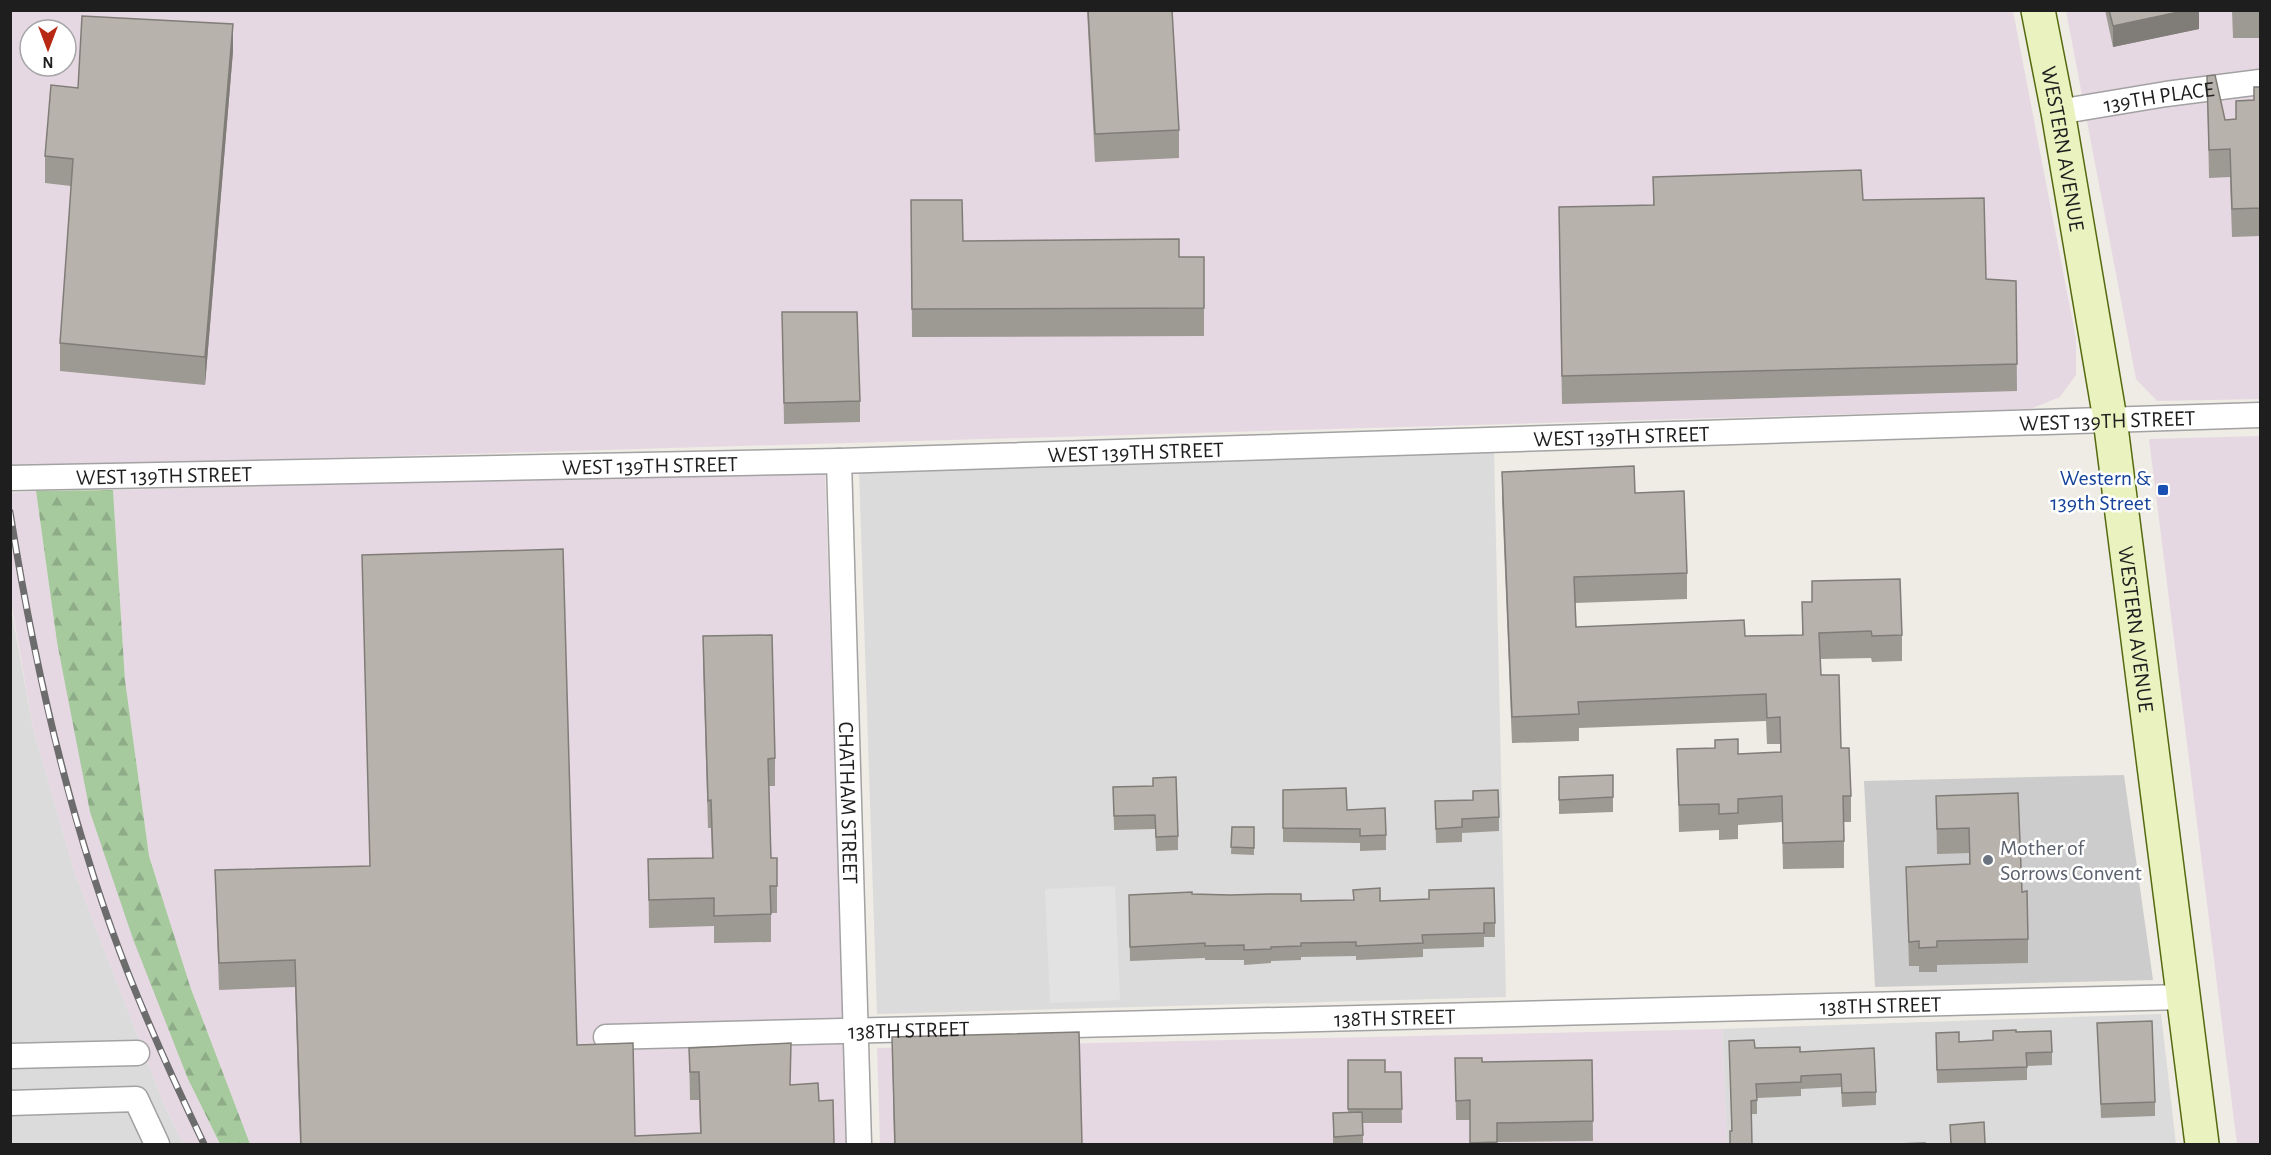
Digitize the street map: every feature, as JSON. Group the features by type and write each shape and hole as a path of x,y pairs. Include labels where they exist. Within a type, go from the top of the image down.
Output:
{"main road":[{"name":"WESTERN AVENUE","path":"2038,10 2058,112 2110,419 2202,1144"}],"street":[{"name":"139TH PLACE","path":"2058,112 2166,94 2260,82"},
{"name":"WEST 139TH STREET","path":"10,478 839,461 2260,415"},
{"name":"CHATHAM STREET","path":"839,461 859,1144"},
{"name":"138TH STREET","path":"606,1036 2184,997"},
{"path":"10,1056 137,1053"},
{"path":"10,1103 136,1100 157,1144"}],"shaded area":[{"path":"10,11 2013,11 2076,339 2076,375 2060,397 2030,409 11,467"},
{"path":"2066,11 2260,11 2260,238 2258,239 2260,399 2157,401 2136,379"},
{"path":"2258,238 2260,238 2260,398"},
{"path":"2260,436 2260,1144 2237,1144 2149,439"},
{"path":"1494,452 1506,997 877,1014 859,470"},
{"path":"825,472 847,1144 250,1144 191,989 149,856 125,680 113,490"},
{"path":"36,491 57,642 188,1079 220,1144 183,1144 164,1104 75,874 33,728 11,602 10,493"},
{"path":"10,602 33,728 75,874 164,1104 183,1144 11,1144"},
{"path":"2124,775 2153,980 1875,987 1864,781"},
{"path":"1115,886 1120,1000 1050,1003 1045,889"},
{"path":"2161,1014 2176,1144 1727,1144 1722,1029"},
{"path":"1722,1029 1727,1144 880,1144 877,1048"}],"green space":[{"path":"113,490 125,680 149,856 191,989 250,1144 220,1144 188,1079 133,939 90,812 57,642 36,491"}],"building":[{"path":"1088,10 1172,10 1179,130 1095,134"},
{"path":"2109,10 2188,10 2113,26"},
{"path":"82,16 233,24 205,357 60,343 73,159 45,156 51,85 78,88"},
{"path":"2215,75 2225,120 2236,119 2236,101 2254,100 2254,87 2260,87 2260,208 2232,209 2230,149 2209,150 2207,76"},
{"path":"1861,170 1863,200 1984,198 1986,279 2016,281 2017,364 1562,376 1559,207 1654,205 1653,177"},
{"path":"911,200 962,200 963,241 1179,239 1179,257 1204,257 1204,308 912,309"},
{"path":"782,312 857,312 860,401 784,403"},
{"path":"1634,466 1635,493 1684,491 1687,573 1574,577 1576,627 1744,620 1745,636 1803,635 1802,602 1812,602 1812,581 1900,579 1902,635 1872,636 1871,631 1819,633 1821,675 1839,675 1841,748 1849,748 1851,796 1843,796 1844,841 1783,843 1782,796 1738,799 1738,813 1719,814 1719,804 1679,805 1677,749 1715,748 1715,740 1738,739 1738,754 1781,752 1780,717 1767,718 1766,694 1578,702 1579,714 1512,717 1502,472"},
{"path":"563,549 577,1045 633,1043 635,1136 701,1133 699,1072 690,1072 689,1048 791,1043 790,1085 818,1083 819,1101 833,1100 834,1144 301,1144 295,960 219,963 215,870 370,866 362,555"},
{"path":"772,635 775,758 768,759 771,858 777,858 777,886 770,886 771,914 714,916 714,898 649,900 648,859 713,858 711,800 708,801 703,636"},
{"path":"1613,775 1613,797 1559,800 1559,777"},
{"path":"1176,777 1178,836 1156,837 1155,815 1114,816 1113,787 1153,786 1153,778"},
{"path":"1346,788 1347,810 1385,808 1386,835 1360,836 1360,829 1283,828 1283,790"},
{"path":"1498,790 1499,817 1462,819 1462,827 1436,829 1435,801 1473,800 1473,791"},
{"path":"2018,793 2022,892 2027,891 2028,939 1937,941 1937,947 1919,948 1919,941 1909,942 1906,867 1970,864 1969,828 1937,829 1936,796"},
{"path":"1232,827 1254,827 1254,848 1231,847"},
{"path":"1380,888 1380,901 1429,899 1429,890 1494,888 1495,923 1484,923 1484,933 1422,935 1423,943 1356,946 1356,942 1301,943 1301,946 1244,950 1244,945 1205,946 1205,943 1130,947 1129,895 1192,892 1192,894 1230,895 1301,894 1301,901 1354,900 1353,890"},
{"path":"2152,1021 2155,1102 2101,1104 2097,1023"},
{"path":"2016,1030 2016,1032 2051,1031 2052,1052 2026,1053 2027,1067 1937,1070 1936,1033 1959,1032 1959,1042 1993,1040 1993,1031"},
{"path":"1079,1032 1082,1144 895,1144 892,1037"},
{"path":"1754,1040 1755,1048 1800,1047 1800,1052 1874,1048 1876,1092 1842,1093 1841,1074 1801,1076 1801,1082 1756,1084 1757,1100 1751,1101 1752,1144 1730,1144 1730,1131 1732,1131 1729,1041"},
{"path":"1455,1058 1482,1058 1482,1062 1592,1060 1593,1121 1497,1123 1497,1142 1470,1143 1470,1100 1456,1101"},
{"path":"1348,1060 1385,1060 1385,1072 1401,1072 1402,1109 1348,1109"},
{"path":"1362,1112 1363,1135 1334,1137 1333,1113"},
{"path":"1984,1122 1985,1144 1951,1144 1950,1125"}],"railway":[{"path":"10,512 43,690 90,865 130,978 204,1144"}],"place":[{"name":"Western & 139th Street","path":"2163,490"},
{"name":"Mother of Sorrows Convent","path":"1988,860"}]}
